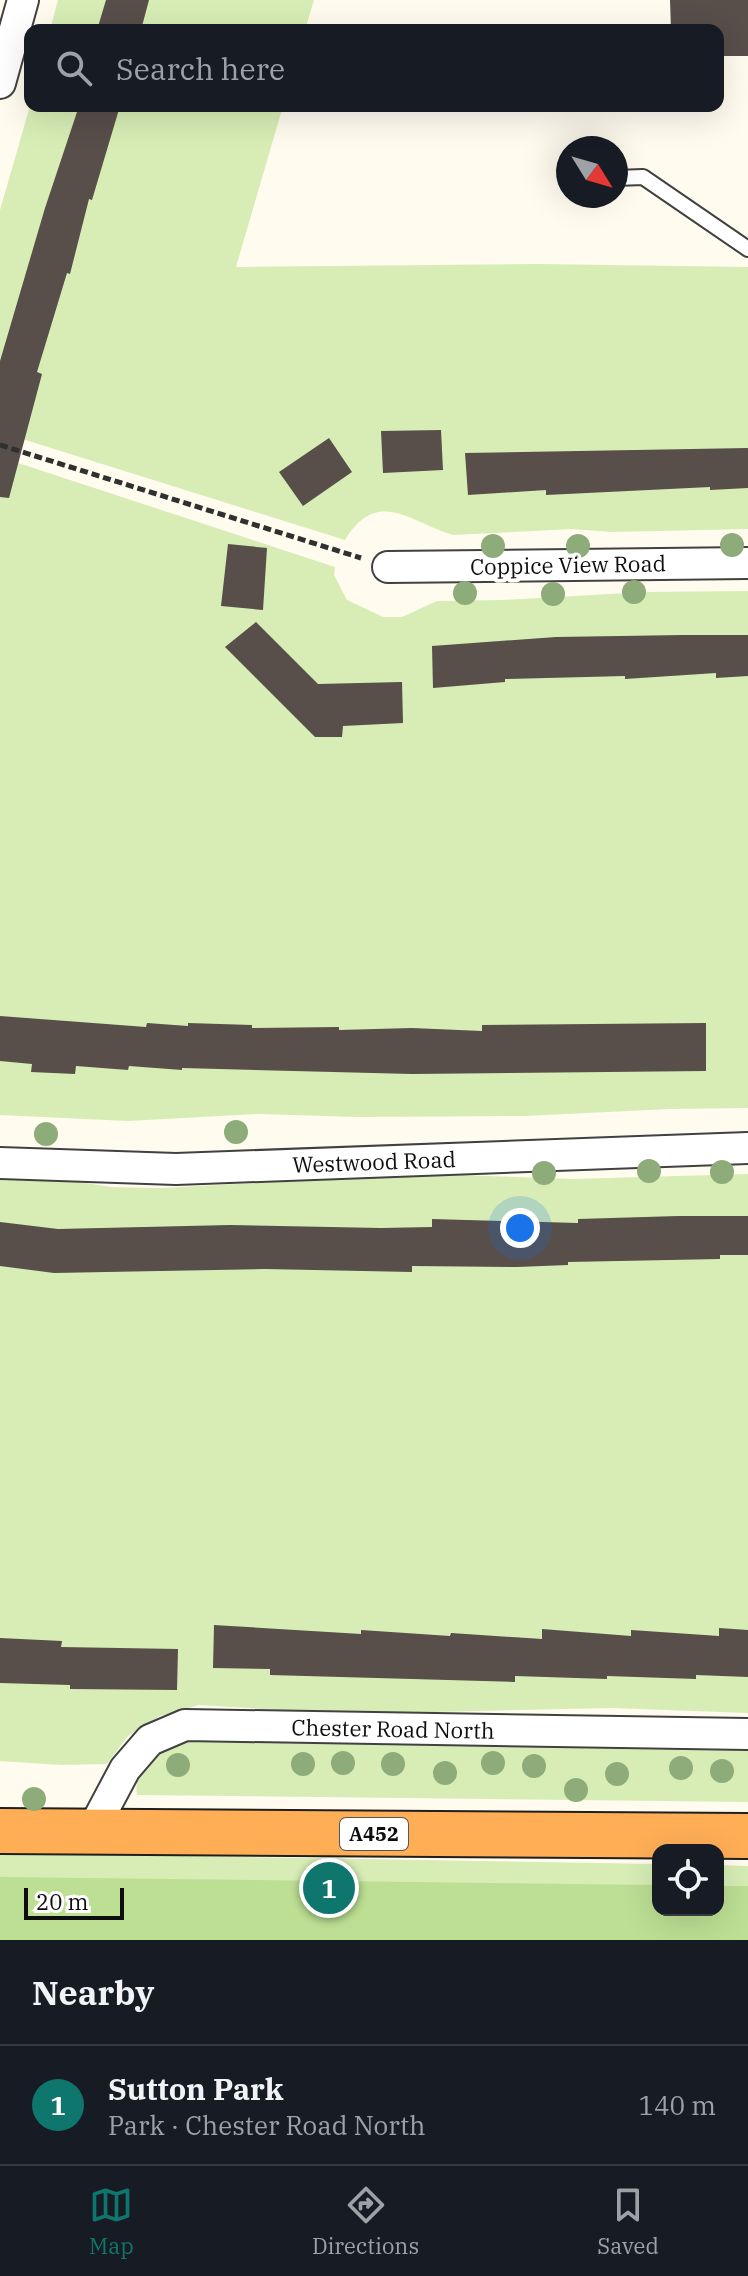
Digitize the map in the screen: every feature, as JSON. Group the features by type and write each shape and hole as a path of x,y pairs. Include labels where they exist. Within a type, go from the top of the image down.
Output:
{"highway":[{"name":"A452","path":"0,1831 748,1836"}],"street":[{"path":"0,83 23,0"},
{"name":"Coppice View Road","path":"388,567 748,563"},
{"name":"Westwood Road","path":"0,1163 176,1169 748,1148"},
{"name":"Chester Road North","path":"92,1831 125,1769 150,1740 185,1725 748,1734"}],"lane":[{"path":"628,178 643,177 748,249"}],"path":[{"path":"0,445 388,567"}],"green space":[{"path":"58,0 314,0 307,24 52,24"},
{"path":"28,112 281,112 236,267 540,264 748,267 748,529 612,532 572,529 453,535 408,517 382,512 370,515 357,524 345,540 0,432 0,210"},
{"path":"0,457 335,567 334,575 347,600 383,617 402,617 437,601 748,591 748,1108 524,1116 258,1114 128,1121 0,1115"},
{"path":"430,1174 573,1179 748,1174 748,1713 611,1708 342,1714 199,1705 160,1716 128,1736 107,1764 0,1761 0,1180 66,1180 111,1187 160,1188 295,1181 337,1175"},
{"path":"193,1739 748,1747 748,1802 137,1795 140,1773 152,1756 171,1745"},
{"path":"0,1853 652,1864 652,1916 724,1916 724,1865 748,1866 748,1940 0,1940"},
{"path":"0,1877 652,1885 652,1916 724,1916 724,1886 748,1886 748,1940 0,1940"}],"building":[{"path":"106,0 149,0 143,24 99,24"},
{"path":"670,0 748,0 748,56 724,56 724,24 671,24"},
{"path":"77,112 118,112 37,372 42,374 9,498 0,497 0,361"},
{"path":"441,430 443,470 383,473 381,431"},
{"path":"329,438 352,472 303,506 279,472"},
{"path":"748,448 748,488 546,495 546,490 468,495 465,453"},
{"path":"228,544 267,548 263,610 221,606"},
{"path":"256,622 318,684 402,682 403,723 343,726 342,737 315,737 225,647"},
{"path":"748,635 748,676 716,678 716,673 625,679 625,676 505,679 505,682 433,688 432,646 556,637"},
{"path":"0,1016 146,1027 147,1023 188,1026 188,1023 252,1025 252,1028 339,1027 339,1030 412,1028 482,1031 482,1025 706,1023 706,1071 412,1074 182,1070 129,1066 128,1070 76,1066 75,1074 31,1072 32,1064 0,1061"},
{"path":"748,1216 748,1255 720,1255 720,1259 568,1262 568,1265 517,1267 412,1266 412,1272 265,1269 54,1273 0,1266 0,1222 58,1229 230,1225 381,1228 432,1227 432,1219 578,1223 578,1219"},
{"path":"214,1625 361,1634 361,1630 542,1639 542,1629 631,1636 631,1630 719,1636 719,1628 748,1630 748,1677 607,1676 607,1679 515,1676 515,1682 270,1675 270,1669 213,1668"},
{"path":"0,1638 62,1641 61,1647 178,1649 177,1690 70,1689 70,1685 0,1683"}],"place":[{"name":"Sutton Park","path":"329,1888"}]}
